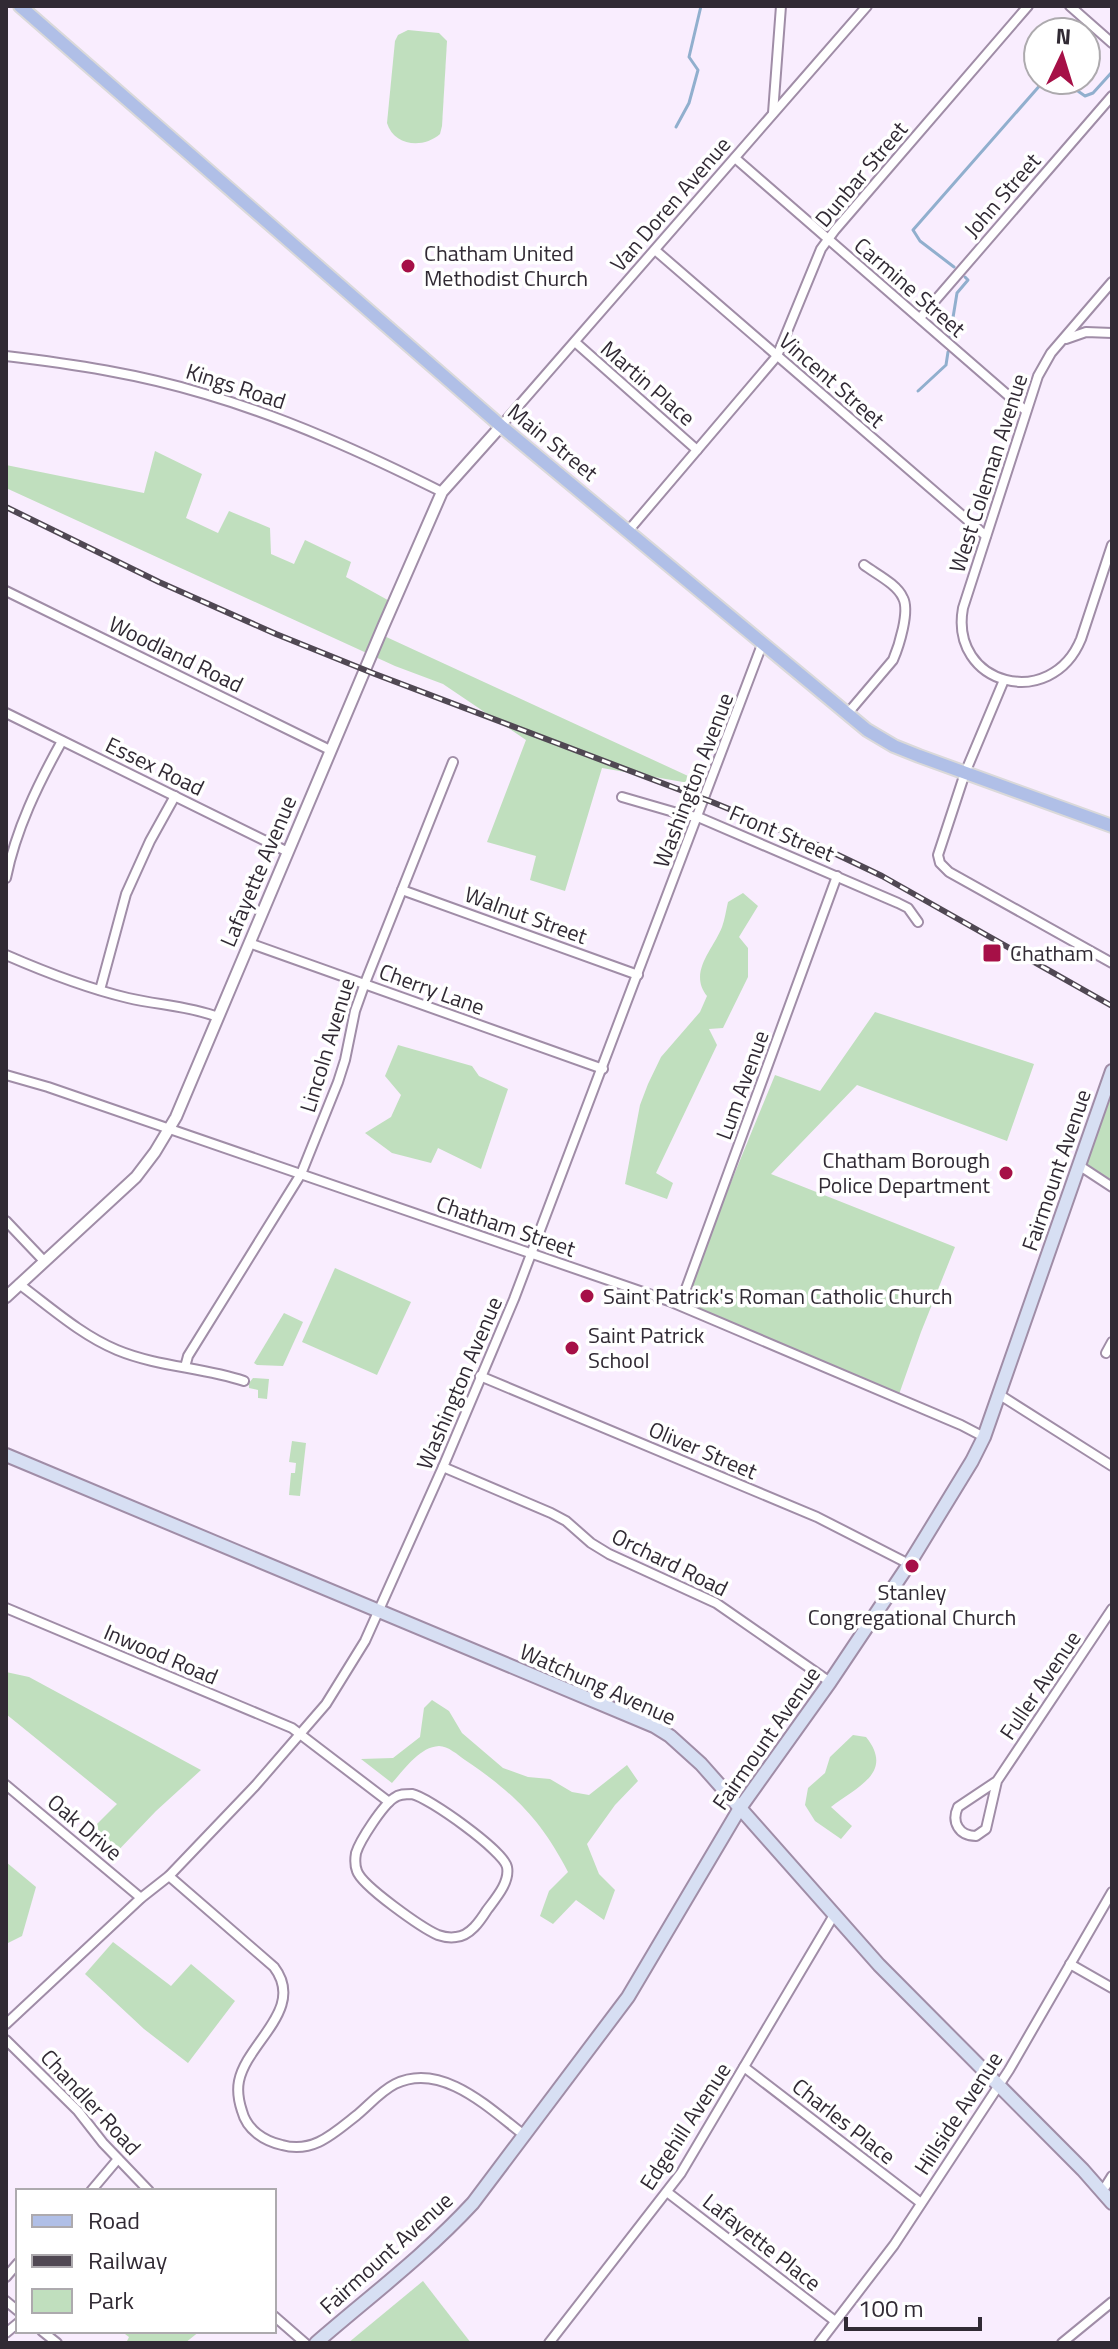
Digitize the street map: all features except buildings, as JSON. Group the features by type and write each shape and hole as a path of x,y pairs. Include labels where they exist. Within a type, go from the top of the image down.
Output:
{"main road":[{"name":"Main Street","path":"20,6 501,426 867,730 894,746 1112,826"},
{"name":"Fairmount Avenue","path":"316,2343 408,2266 473,2203 628,1997 740,1808 909,1564 984,1437 1112,1071"},
{"name":"Watchung Avenue","path":"6,1455 654,1726 681,1744 879,1965 1112,2203"}],"street":[{"path":"773,114 781,6"},
{"name":"Van Doren Avenue","path":"501,426 867,6"},
{"name":"Dunbar Street","path":"629,530 777,356 821,249 828,239 1028,6"},
{"path":"1070,6 1112,43"},
{"name":"John Street","path":"920,318 1112,96"},
{"name":"Carmine Street","path":"735,158 1026,411"},
{"name":"Vincent Street","path":"655,250 986,536"},
{"name":"West Coleman Avenue","path":"1004,680 978,664 965,643 963,608 1038,376 1059,344 1112,282"},
{"path":"1059,344 1086,332 1112,333"},
{"name":"Martin Place","path":"575,342 697,450"},
{"name":"Kings Road","path":"6,356 99,369 204,393 306,429 442,492"},
{"name":"Lafayette Avenue","path":"6,1297 136,1177 169,1129 442,492 501,426"},
{"path":"1112,545 1081,639 1070,660 1040,680 1023,683 1004,680 965,773 938,855 940,863 949,872 1112,963"},
{"path":"848,713 893,660 905,612 905,602 899,591 864,565"},
{"name":"Woodland Road","path":"6,591 330,750"},
{"name":"Washington Avenue","path":"6,2024 141,1898 169,1876 301,1735 349,1669 379,1611 443,1467 532,1254 763,642"},
{"name":"Essex Road","path":"6,713 288,852"},
{"path":"6,878 27,812 62,741"},
{"name":"Lincoln Avenue","path":"185,1367 188,1356 301,1174 338,1082 365,983 453,762"},
{"path":"100,990 126,894 175,796"},
{"name":"Front Street","path":"622,797 698,817 908,908 918,922"},
{"name":"Lum Avenue","path":"680,1305 837,876"},
{"name":"Walnut Street","path":"402,890 638,975"},
{"name":"Cherry Lane","path":"249,943 603,1069"},
{"path":"6,955 60,978 100,990 128,998 201,1010 218,1017"},
{"name":"Chatham Street","path":"6,1075 680,1305 984,1437"},
{"path":"1080,1166 1112,1187"},
{"path":"6,1221 44,1261"},
{"path":"19,1284 88,1335 116,1350 151,1361 244,1381"},
{"path":"1106,1353 1112,1342"},
{"name":"Oliver Street","path":"480,1376 817,1517 909,1564"},
{"path":"1000,1395 1112,1466"},
{"name":"Orchard Road","path":"443,1467 551,1513 609,1554 716,1603 830,1682"},
{"name":"Inwood Road","path":"6,1608 292,1728 389,1802"},
{"name":"Fuller Avenue","path":"997,1781 958,1807 956,1825 964,1834 976,1836 986,1829 997,1781 1112,1609"},
{"name":"Oak Drive","path":"6,1785 141,1898"},
{"path":"412,1794 430,1801 497,1851 506,1862 504,1884 484,1915 466,1934 452,1937 436,1934 368,1887 358,1874 355,1858 359,1846 389,1802 397,1796 412,1794"},
{"path":"169,1876 274,1967 282,1981 283,1997 279,2012 250,2056 239,2080 243,2116 255,2132 286,2147 313,2146 330,2136 391,2086 412,2079 450,2084 524,2135"},
{"name":"Hillside Avenue","path":"819,2343 894,2245 999,2085 1112,1892"},
{"name":"Edgehill Avenue","path":"549,2343 667,2192 834,1915"},
{"path":"1070,1964 1112,1988"},
{"name":"Chandler Road","path":"6,2040 78,2111 147,2189"},
{"name":"Charles Place","path":"744,2067 921,2203"},
{"path":"93,2189 118,2159"},
{"path":"1102,2192 1112,2176"},
{"name":"Lafayette Place","path":"667,2192 835,2321"},
{"path":"1062,2343 1112,2302"},
{"path":"276,2318 305,2343"}],"green space":[{"path":"408,30 439,33 447,41 440,134 418,143 402,141 387,123 395,41 398,35"},
{"path":"155,451 202,474 186,518 218,533 229,511 270,528 271,554 294,564 305,540 351,562 346,577 395,604 382,635 712,787 602,768 565,891 530,880 536,856 487,842 526,740 443,684 395,666 6,488 6,465 144,493"},
{"path":"743,893 758,906 739,937 748,948 748,977 723,1028 709,1029 717,1045 656,1173 673,1183 667,1199 625,1184 640,1105 661,1057 700,1012 707,996 700,978 704,961 722,927 728,902"},
{"path":"875,1012 1034,1064 1007,1141 857,1085 771,1174 955,1247 897,1400 681,1304 775,1075 820,1091"},
{"path":"398,1045 472,1066 479,1076 508,1089 481,1169 438,1148 431,1163 392,1153 365,1133 391,1117 401,1095 385,1076"},
{"path":"1112,1071 1112,1187 1080,1166"},
{"path":"335,1268 411,1302 377,1375 302,1342"},
{"path":"284,1313 303,1322 283,1366 257,1365 254,1363"},
{"path":"253,1378 269,1379 267,1399 258,1398 258,1390 249,1388"},
{"path":"292,1441 306,1443 300,1496 289,1495 291,1473 295,1473 296,1463 289,1462"},
{"path":"6,1672 29,1677 201,1770 111,1858 87,1834 117,1804 6,1714"},
{"path":"432,1700 449,1711 462,1733 503,1768 528,1777 550,1779 572,1792 589,1795 627,1765 638,1781 615,1805 587,1844 599,1874 615,1890 604,1920 576,1900 553,1924 540,1916 549,1891 568,1872 525,1809 498,1784 453,1751 439,1746 425,1750 392,1783 361,1759 393,1758 420,1737 424,1708"},
{"path":"853,1735 866,1737 876,1760 869,1778 831,1807 852,1826 841,1839 815,1821 805,1805 808,1788 825,1773 830,1757"},
{"path":"6,1862 36,1887 22,1936 6,1944"},
{"path":"113,1942 171,1986 191,1964 235,2001 188,2063 144,2029 85,1974"},
{"path":"423,2281 471,2343 348,2343"},
{"path":"124,2333 198,2333 185,2343 126,2343 129,2337"}],"waterway":[{"path":"676,127 689,103 698,70 689,57 701,6"},
{"path":"1102,83 1112,72"},
{"path":"954,267 920,241 913,230 1031,96"},
{"path":"950,336 957,293 968,280 965,277"},
{"path":"918,391 946,365 948,352"}],"railway":[{"path":"6,507 159,582 276,634 817,845 882,876 1112,1006"}],"place":[{"name":"Chatham United Methodist Church","path":"408,266"},
{"name":"Chatham","path":"992,953"},
{"name":"Chatham Borough Police Department","path":"1006,1173"},
{"name":"Saint Patrick's Roman Catholic Church","path":"587,1296"},
{"name":"Saint Patrick School","path":"572,1348"},
{"name":"Stanley Congregational Church","path":"912,1566"}]}
